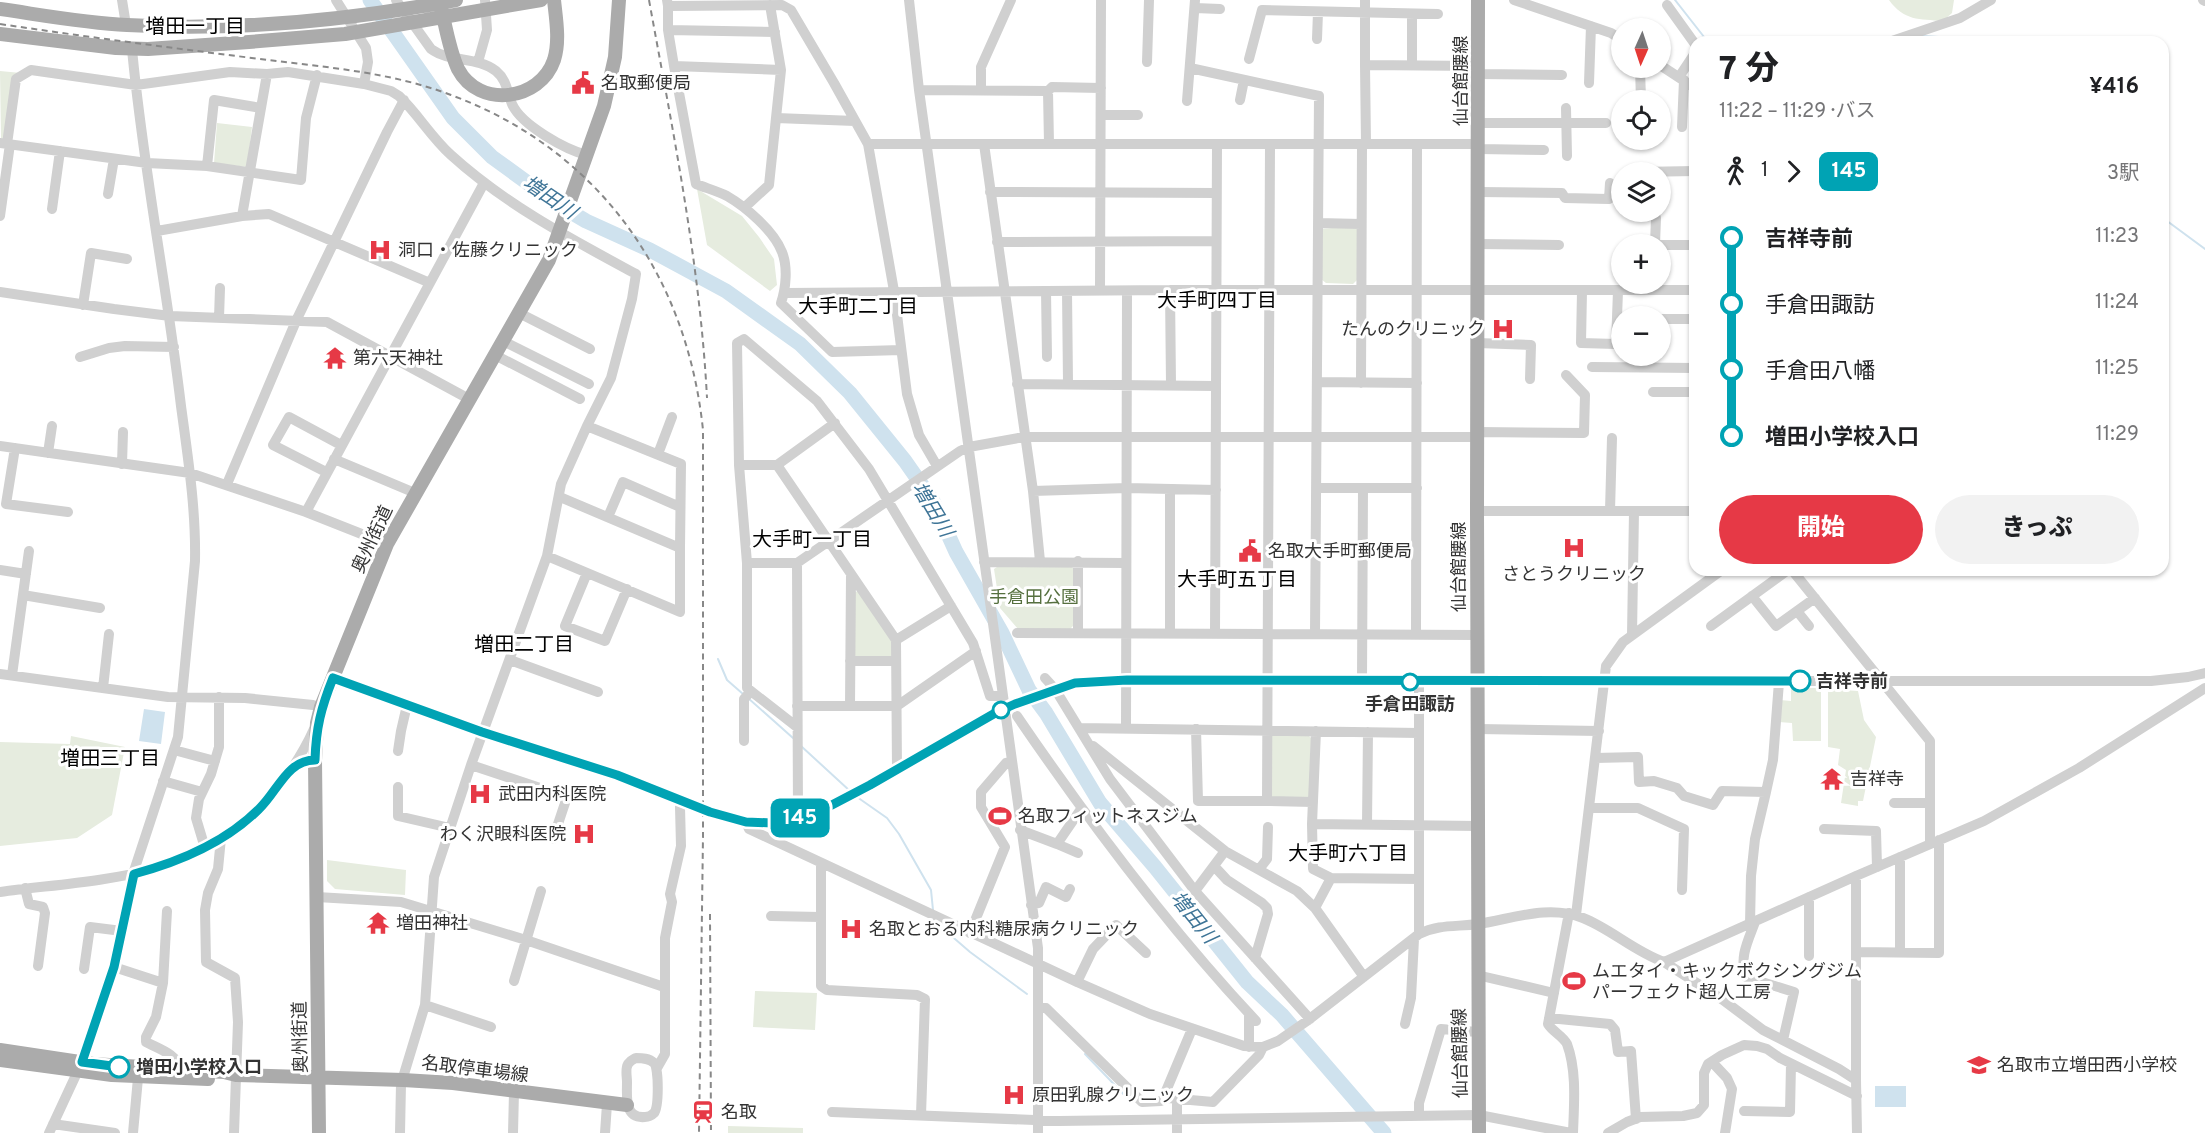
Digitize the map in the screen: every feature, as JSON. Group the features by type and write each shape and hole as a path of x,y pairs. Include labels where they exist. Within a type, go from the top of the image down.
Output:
{"main road":[{"path":"0,9 126,25 188,27 337,20 456,0"},
{"path":"0,34 70,44 132,48 249,42 345,34 541,0"},
{"path":"441,3 458,68 477,88 489,94 500,95 524,92 536,85 545,76 553,62 557,39 554,0"},
{"name":"奥州街道","path":"319,1133 315,760 317,723 321,707 387,544 549,260 604,106 618,35 619,0"},
{"name":"仙台館腰線","path":"1478,0 1477,1032 1479,1133"},
{"path":"0,1050 138,1078 220,1079 236,1075"},
{"path":"0,1060 80,1067 180,1069 236,1075"},
{"name":"名取停車場線","path":"236,1075 453,1083 627,1105"}],"street":[{"path":"122,0 126,25"},
{"path":"336,0 366,48 368,62 364,84"},
{"path":"396,0 431,49 438,55 478,62 495,70 506,83 512,104 522,118 564,147 587,155"},
{"path":"478,62 487,30 485,0"},
{"path":"909,0 919,90 1002,692 1010,706 1006,726 1039,964 1038,1133"},
{"path":"981,90 981,67 1011,0"},
{"path":"1100,291 1101,0"},
{"path":"1147,62 1149,0"},
{"path":"1361,383 1365,0"},
{"path":"1514,0 1611,33"},
{"path":"1907,36 1960,18 1991,0"},
{"path":"901,350 832,352 781,303 785,270 782,252 771,235 745,207 725,195 696,184 668,30 668,3 782,5 791,10 868,144 894,291 907,394 919,435 937,466"},
{"path":"1187,101 1195,4 1220,9"},
{"path":"745,207 769,185 781,70 770,5"},
{"path":"1667,5 1689,36"},
{"path":"1249,59 1262,10 1438,14"},
{"path":"1317,12 1317,39"},
{"path":"1412,17 1412,65"},
{"path":"1589,83 1591,26"},
{"path":"668,30 775,32"},
{"path":"115,1133 51,1129 80,1067 114,967 134,874 178,737 195,544 190,472 132,48"},
{"path":"1365,65 1412,65 1562,75"},
{"path":"1682,127 1682,78 1689,65"},
{"path":"674,66 781,70"},
{"path":"1190,68 1319,96 1315,633"},
{"path":"0,216 6,144 16,80 31,70 136,86 230,72 267,74 283,71 317,75 391,91 404,100 433,137 484,183 560,231 636,274 611,378 561,484 547,556 482,732 434,877 425,1005 400,1092 400,1133"},
{"path":"1671,72 1689,83"},
{"path":"242,216 267,74"},
{"path":"6,144 147,163 207,166 301,180 306,118 317,75"},
{"path":"1240,100 1244,80"},
{"path":"919,90 1101,88"},
{"path":"1048,90 1049,144"},
{"path":"207,166 214,100 261,108"},
{"path":"227,484 296,321 404,100"},
{"path":"1566,108 1567,156"},
{"path":"1101,115 1138,115"},
{"path":"776,118 855,121"},
{"path":"1479,123 1605,123"},
{"path":"868,144 1417,144 1544,150"},
{"path":"984,144 1033,491 1040,561"},
{"path":"1215,634 1217,144"},
{"path":"1416,634 1417,144"},
{"path":"1267,801 1270,145"},
{"path":"52,209 60,151"},
{"path":"108,194 114,159"},
{"path":"1671,171 1689,171"},
{"path":"306,512 484,183"},
{"path":"1478,192 1562,193 1565,198 1609,199 1610,183"},
{"path":"990,192 1216,193"},
{"path":"157,231 242,216 269,214 429,283"},
{"path":"1318,223 1361,224"},
{"path":"997,242 1216,241"},
{"path":"1479,243 1559,245"},
{"path":"1671,245 1689,245"},
{"path":"83,304 91,253 127,259"},
{"path":"219,318 220,288"},
{"path":"1671,289 1689,290"},
{"path":"1170,290 1171,385"},
{"path":"1046,291 1047,357"},
{"path":"1067,291 1068,383"},
{"path":"1126,291 1126,728"},
{"path":"1582,291 1581,343 1616,344 1618,294"},
{"path":"784,292 1611,291"},
{"path":"0,292 170,316 327,322 469,399"},
{"path":"519,313 590,350"},
{"path":"1671,319 1689,319"},
{"path":"744,741 748,694 747,563 739,465 737,343 744,339 817,401 869,469 890,500 976,651 990,696 1002,692"},
{"path":"503,341 589,384"},
{"path":"1478,343 1531,345 1530,379"},
{"path":"80,357 109,348 125,346 174,347"},
{"path":"495,355 580,399"},
{"path":"1592,367 1689,368"},
{"path":"747,563 797,563 937,466 969,447 1024,437 1417,438 1584,433 1585,395 1566,375"},
{"path":"1317,382 1417,383"},
{"path":"1017,384 1216,386"},
{"path":"1653,392 1689,392"},
{"path":"326,472 273,445 289,417 342,446"},
{"path":"658,454 672,417"},
{"path":"739,465 777,465 835,423"},
{"path":"48,453 52,426"},
{"path":"547,556 680,612 681,464 587,426"},
{"path":"122,464 123,432"},
{"path":"1610,511 1612,438"},
{"path":"0,446 190,472 306,512 387,544"},
{"path":"15,448 6,504 68,512"},
{"path":"334,459 415,493"},
{"path":"777,465 896,640 897,769"},
{"path":"608,517 622,482 680,507"},
{"path":"1033,491 1127,488 1216,490"},
{"path":"1316,488 1417,488"},
{"path":"1362,681 1363,488"},
{"path":"1170,489 1170,634"},
{"path":"560,496 680,548"},
{"path":"1477,511 1689,511"},
{"path":"1632,635 1634,511"},
{"path":"12,675 29,551"},
{"path":"1078,561 1078,633"},
{"path":"984,562 1126,563"},
{"path":"797,563 798,818"},
{"path":"0,570 26,574"},
{"path":"587,573 565,626 605,641 627,590"},
{"path":"850,574 850,706"},
{"path":"832,1112 1038,1120 1479,1115 1572,1133 1572,1067 1566,1041 1552,1031 1548,1024 1573,914 1590,808 1606,666 1623,642 1714,576"},
{"path":"1711,626 1781,576"},
{"path":"1795,576 1930,741 1930,804 1935,842 1939,953 1856,952"},
{"path":"23,595 100,608"},
{"path":"1752,596 1776,626 1815,598"},
{"path":"896,640 951,606"},
{"path":"1797,611 1809,626"},
{"path":"1017,633 1477,634"},
{"path":"104,688 109,634"},
{"path":"797,706 897,706 976,651"},
{"path":"510,660 598,692"},
{"path":"850,661 896,661"},
{"path":"333,678 482,732 617,775 710,812 746,822 772,823 798,818 828,807 1010,706 1052,690 1089,681 2151,681 2205,673"},
{"path":"0,674 182,698 245,698 321,707"},
{"path":"1045,678 1089,743 1110,779 1195,891 1309,1020"},
{"path":"1405,1024 1411,998 1419,879 1419,682"},
{"path":"1779,682 1773,760 1755,839 1751,876 1752,923 1743,954 1743,969 1746,977 1794,992 1783,1040"},
{"path":"1664,962 2010,808 2079,768 2205,688"},
{"path":"748,694 797,732"},
{"path":"205,848 196,818 202,792 219,747 219,698"},
{"path":"398,751 400,731 408,705"},
{"path":"1017,716 1082,808 1155,903 1213,974 1253,1018 1249,1047"},
{"path":"0,892 134,874 156,868 205,848 244,823 261,808 295,765 317,723"},
{"path":"1006,726 1027,730"},
{"path":"1079,728 1419,733"},
{"path":"1196,729 1198,801 1313,802"},
{"path":"1478,729 1599,731"},
{"path":"1316,731 1312,824 1313,869 1331,878 1419,879"},
{"path":"1367,825 1368,732"},
{"path":"1089,743 1226,850 1297,891 1315,908 1364,977"},
{"path":"174,750 215,761"},
{"path":"1595,758 1638,757 1639,782 1654,781 1677,788 1684,796 1713,805 1722,791 1766,792"},
{"path":"295,765 306,760 315,760"},
{"path":"970,933 1005,848 981,807 981,792 1006,764 1011,762"},
{"path":"471,765 567,797 553,839"},
{"path":"163,781 202,792"},
{"path":"398,787 398,816 450,828"},
{"path":"657,1068 646,1058 636,1058 629,1062 627,1105 630,1113 635,1117 647,1117 653,1114 657,1106 657,1068 665,1054 665,938 672,902 670,894 681,846 680,807 683,800"},
{"path":"1894,803 1930,804"},
{"path":"1058,844 1082,808"},
{"path":"1590,808 1638,808 1684,829 1682,890"},
{"path":"746,822 749,829 1077,982 1150,1014 1249,1047 1263,1047 1278,1041 1431,928 1477,924 1551,912 1573,914 1596,924 1653,958 1664,962 1723,1000 1762,1030 1856,1080"},
{"path":"1312,824 1478,826"},
{"path":"1260,868 1267,859 1268,827"},
{"path":"1824,829 1876,831 1877,867"},
{"path":"1020,830 1078,853"},
{"path":"221,838 218,869 208,893 205,910 206,962 235,978 238,1022 234,1133"},
{"path":"1195,891 1226,850"},
{"path":"1900,857 1900,953"},
{"path":"821,863 820,981 824,989 917,995 925,999 921,1115"},
{"path":"1214,866 1227,880 1267,908 1268,914 1256,958"},
{"path":"1856,876 1857,1133"},
{"path":"1315,908 1331,878"},
{"path":"1030,905 1039,903 1046,887 1066,897"},
{"path":"25,888 29,904 43,907 45,913 38,966"},
{"path":"514,981 541,891"},
{"path":"317,897 401,902 433,910 664,987"},
{"path":"1809,897 1809,956"},
{"path":"167,911 164,982 156,1017 146,1037 146,1042 174,1057 179,1062 180,1069"},
{"path":"771,916 820,917"},
{"path":"1077,982 1093,949 1116,925 1146,952"},
{"path":"84,969 90,927 122,931"},
{"path":"114,967 164,982"},
{"path":"1477,975 1554,993"},
{"path":"425,1005 491,1027"},
{"path":"1038,1008 1046,1008 1137,1100 1142,1102 1173,1099 1213,1102 1263,1047"},
{"path":"1549,1018 1610,1024 1615,1030 1618,1052 1631,1051 1636,1119"},
{"path":"1177,1133 1173,1099 1166,1091 1192,1029"},
{"path":"1419,1116 1419,1103 1441,1029 1477,1032"},
{"path":"1608,1133 1636,1119 1697,1113 1704,1105 1704,1073 1712,1062 1744,1045 1767,1049 1791,1064 1857,1096"},
{"path":"1712,1062 1727,1078 1732,1089 1725,1133"},
{"path":"1744,1111 1790,1112 1791,1064"},
{"path":"133,1133 138,1078"},
{"path":"513,1133 514,1092"},
{"path":"605,1133 607,1104"}],"green space":[{"path":"1889,0 1954,0 1952,13 1943,21 1913,18 1900,12"},
{"path":"0,71 21,73 7,135 1,139"},
{"path":"217,123 252,127 247,167 214,163"},
{"path":"697,189 742,216 759,237 774,259 777,285 770,291 707,245"},
{"path":"1354,226 1357,229 1357,280 1353,284 1326,283 1321,279 1321,229"},
{"name":"手倉田公園","path":"1068,565 1075,569 1074,625 1069,630 1018,629 1000,608 994,569 997,567"},
{"path":"858,591 893,640 892,655 889,659 858,658 853,654 853,593"},
{"path":"1791,688 1821,688 1821,741 1793,741 1792,723 1779,722 1780,700 1791,701"},
{"path":"1828,689 1858,691 1864,720 1876,737 1863,801 1858,801 1858,806 1841,803 1846,770 1838,765 1840,749 1828,747"},
{"path":"1275,733 1307,734 1311,738 1310,795 1307,798 1271,797 1271,737"},
{"path":"71,736 125,747 112,815 77,838 0,846 0,742 70,744"},
{"path":"327,860 406,870 405,895 335,889 327,881"},
{"path":"755,991 817,993 815,1030 753,1027"},
{"path":"728,1126 803,1128 803,1133 728,1133"}],"water":[{"path":"144,709 165,712 161,744 139,741"},
{"path":"1875,1086 1906,1086 1906,1107 1875,1107"}],"waterway":[{"name":"増田川","path":"370,0 453,118 492,157 554,202 586,221 650,250 726,291 800,344 850,393 905,461 933,501 956,552 1002,633 1029,690 1046,713 1100,803 1155,867 1247,982 1282,1015 1384,1133"},
{"path":"1675,0 1703,36"},
{"path":"2169,222 2205,249"},
{"path":"718,659 727,680 743,694"},
{"path":"748,698 793,738"},
{"path":"801,746 850,791"},
{"path":"857,797 887,818 899,834 931,890 933,910"},
{"path":"933,920 970,952 1027,994"},
{"path":"1085,1054 1131,1102"}],"railway":[{"path":"649,0 692,248 707,398"},
{"path":"0,24 357,71 405,81 451,95 504,119 551,149 592,184 626,225 655,270 678,320 694,373 703,430 703,836 699,1133"},
{"path":"710,914 711,1133"}],"bus line":[{"name":"145","path":"119,1067 82,1062 114,967 134,874 178,860 221,838 261,808 295,765 306,760 315,760 317,723 333,678 482,732 617,775 710,812 746,822 772,823 798,818 828,807 997,712 1050,691 1089,681 1800,681"}],"place":[{"name":"名取郵便局","path":"583,83"},
{"name":"洞口・佐藤クリニック","path":"380,250"},
{"name":"たんのクリニック","path":"1503,329"},
{"name":"第六天神社","path":"335,358"},
{"name":"さとうクリニック","path":"1574,548"},
{"name":"名取大手町郵便局","path":"1250,551"},
{"name":"吉祥寺前","path":"1800,681"},
{"name":"手倉田諏訪","path":"1410,682"},
{"name":"吉祥寺","path":"1832,779"},
{"name":"武田内科医院","path":"480,794"},
{"name":"名取フィットネスジム","path":"1000,816"},
{"name":"わく沢眼科医院","path":"584,834"},
{"name":"増田神社","path":"378,923"},
{"name":"名取とおる内科糖尿病クリニック","path":"851,929"},
{"name":"ムエタイ・キックボクシングジム パーフェクト超人工房","path":"1574,981"},
{"name":"名取市立増田西小学校","path":"1979,1065"},
{"name":"増田小学校入口","path":"119,1067"},
{"name":"原田乳腺クリニック","path":"1014,1095"},
{"name":"名取","path":"703,1112"}],"district":[{"name":"増田一丁目","path":"195,26"},
{"name":"大手町四丁目","path":"1217,300"},
{"name":"大手町二丁目","path":"858,306"},
{"name":"大手町一丁目","path":"812,539"},
{"name":"大手町五丁目","path":"1237,579"},
{"name":"増田二丁目","path":"524,644"},
{"name":"増田三丁目","path":"110,758"},
{"name":"大手町六丁目","path":"1348,853"}]}
